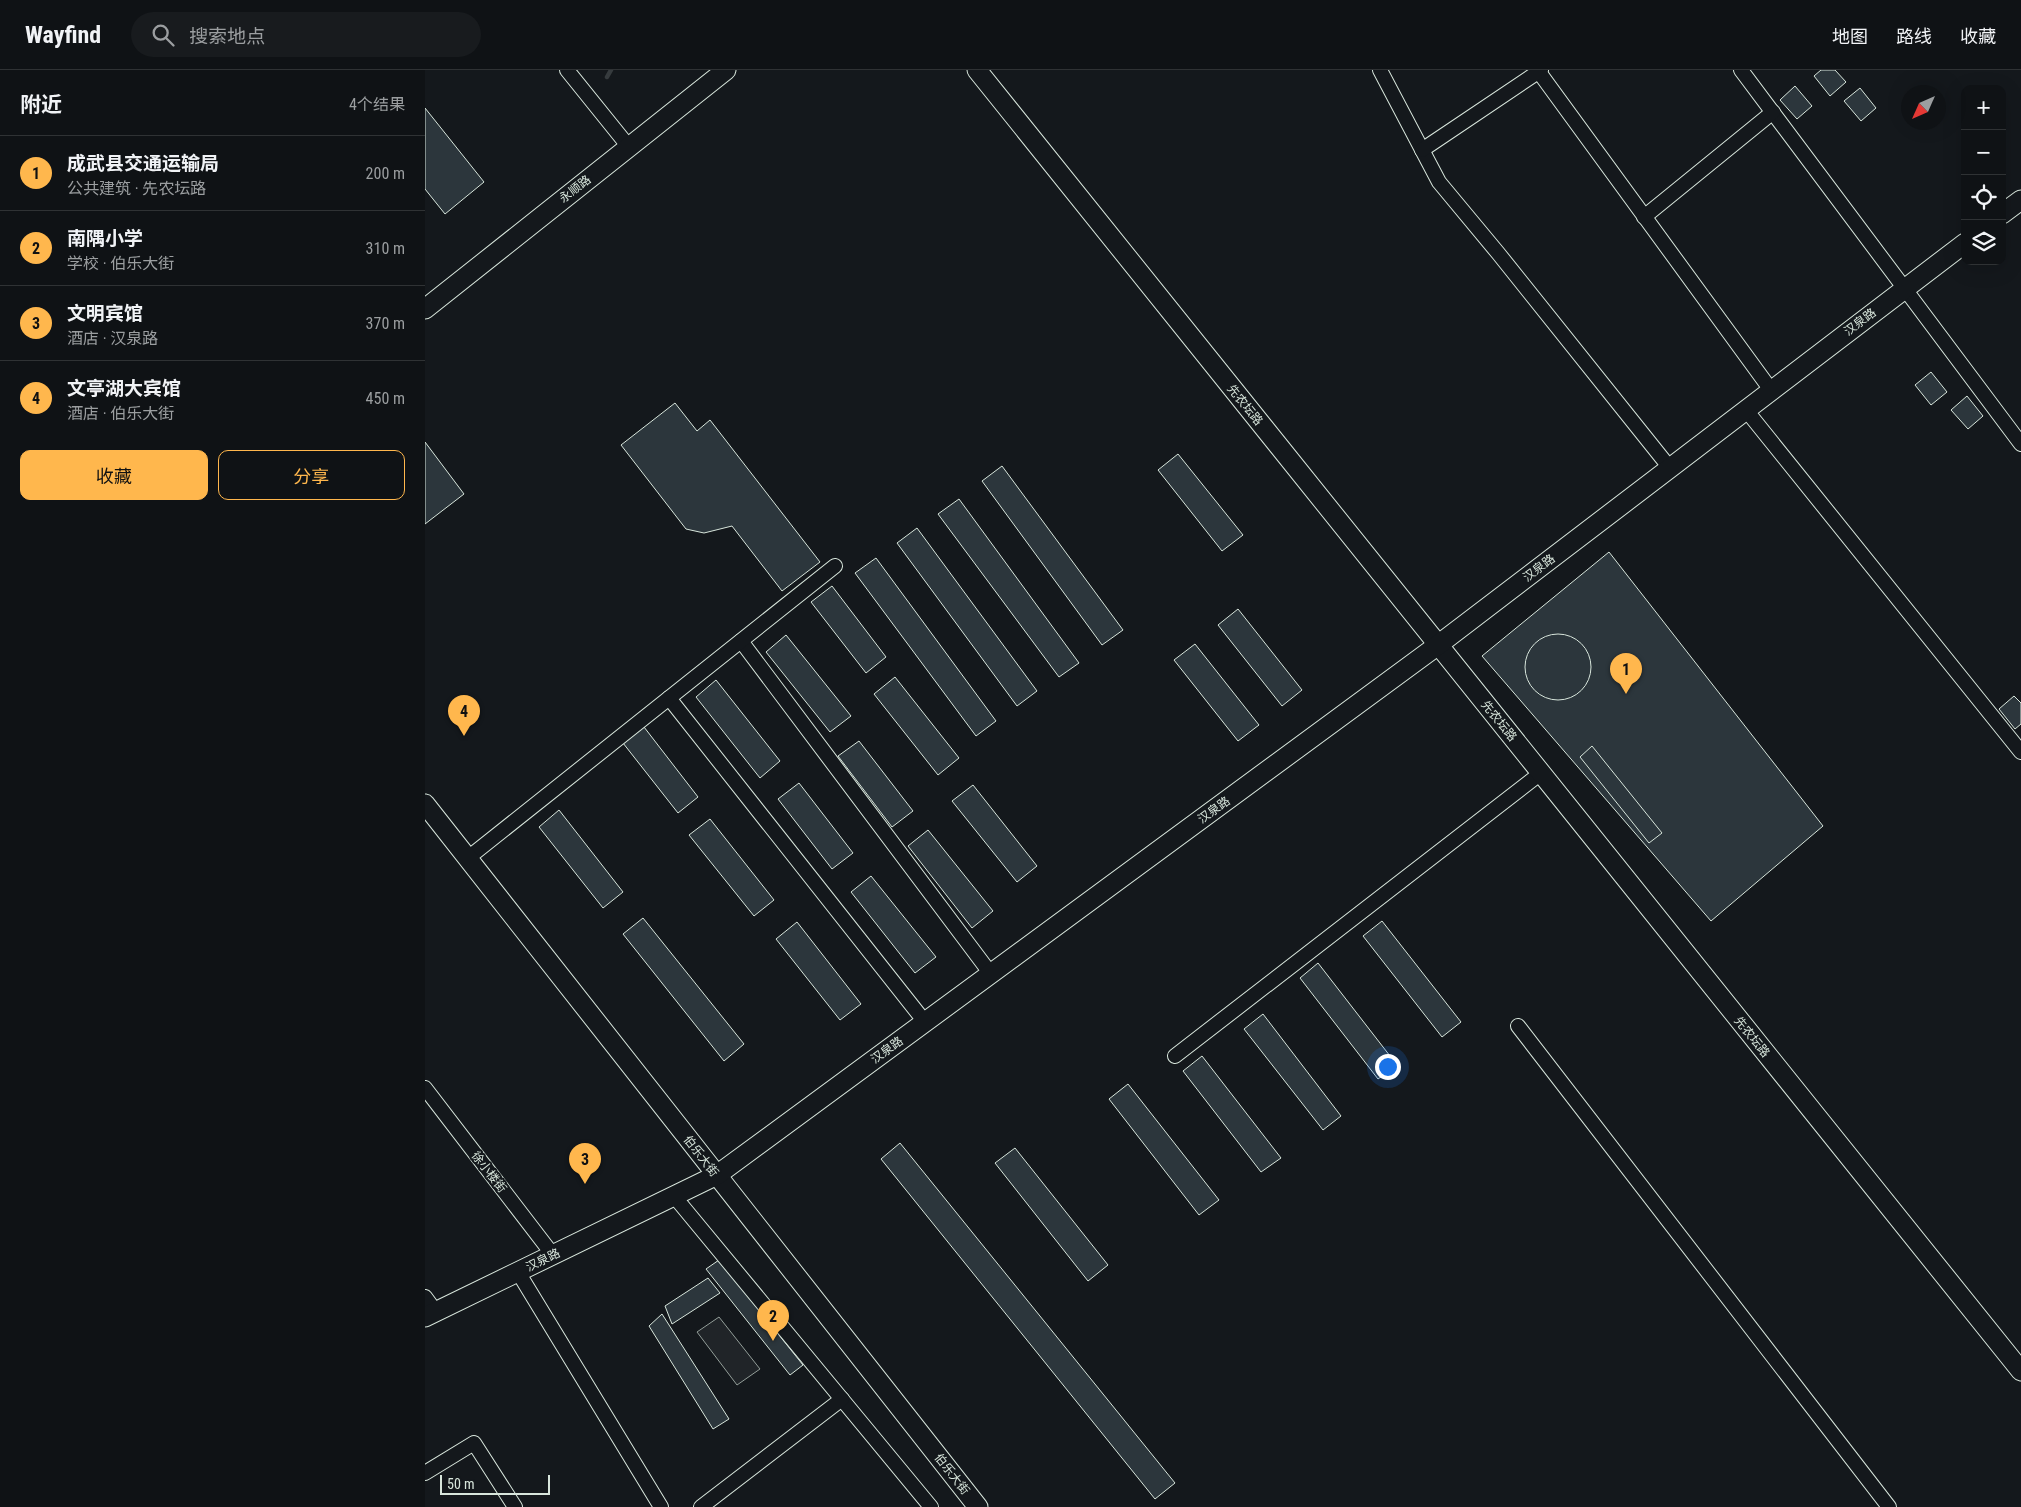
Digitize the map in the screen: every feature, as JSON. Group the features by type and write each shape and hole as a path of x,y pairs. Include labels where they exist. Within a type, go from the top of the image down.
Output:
{"street":[{"path":"567,70 629,147"},
{"name":"永顺路","path":"425,309 726,70"},
{"name":"先农坛路","path":"977,70 2021,1371"},
{"path":"1380,70 1439,182 1670,468"},
{"path":"1741,70 2021,444"},
{"path":"1422,150 1540,71 1771,390"},
{"path":"1644,216 1773,112"},
{"path":"2006,211 2021,200"},
{"name":"汉泉路","path":"429,1309 518,1272 717,1175 1438,645 1961,245"},
{"path":"1746,410 2021,752"},
{"path":"468,858 835,566"},
{"path":"741,641 991,974"},
{"path":"669,698 925,1022"},
{"path":"1175,1056 1541,773"},
{"name":"伯乐大街","path":"425,804 978,1507"},
{"path":"1518,1026 1889,1507"},
{"name":"徐小楼街","path":"425,1088 553,1255"},
{"path":"674,1196 931,1507"},
{"path":"518,1272 661,1507"},
{"path":"701,1507 842,1399"},
{"path":"425,1474 474,1443 515,1507"}],"shaded area":[{"path":"719,1317 760,1369 737,1385 697,1332"}],"building":[{"path":"1821,70 1835,70 1846,82 1830,96 1814,76"},
{"path":"1795,86 1812,106 1797,119 1780,100"},
{"path":"1860,88 1876,108 1861,121 1844,101"},
{"path":"425,108 484,182 445,214 425,189"},
{"path":"1931,372 1947,392 1931,405 1915,385"},
{"path":"1967,396 1983,416 1968,429 1951,410"},
{"path":"675,403 697,431 710,420 820,562 782,591 732,526 704,533 686,529 621,445"},
{"path":"425,442 464,494 425,524"},
{"path":"1178,454 1243,535 1222,551 1158,470"},
{"path":"1002,466 1123,630 1102,645 982,481"},
{"path":"959,499 1079,663 1059,677 938,514"},
{"path":"917,528 1037,691 1017,706 897,543"},
{"path":"1609,552 1823,826 1711,921 1482,656"},
{"path":"876,558 996,721 976,736 855,573"},
{"path":"832,586 886,657 866,673 811,602"},
{"path":"1238,609 1302,690 1282,706 1218,625"},
{"path":"1551,634 1565,634 1577,639 1586,648 1591,660 1589,680 1582,691 1565,700 1551,700 1539,695 1530,686 1525,674 1525,660 1530,648 1539,639"},
{"path":"786,635 851,716 830,732 766,652"},
{"path":"1195,644 1259,725 1238,741 1174,660"},
{"path":"895,677 959,758 938,775 874,694"},
{"path":"716,680 780,761 760,778 696,697"},
{"path":"2014,696 2021,703 2021,724 2015,729 1999,709"},
{"path":"644,727 698,797 678,813 623,743"},
{"path":"859,741 913,811 892,827 838,756"},
{"path":"1592,746 1662,833 1649,843 1580,757"},
{"path":"799,783 853,853 832,869 778,799"},
{"path":"973,785 1037,866 1017,882 952,801"},
{"path":"559,810 623,892 603,908 539,827"},
{"path":"710,819 774,900 754,916 689,835"},
{"path":"928,830 993,911 972,928 908,846"},
{"path":"871,876 936,957 915,973 851,892"},
{"path":"643,918 744,1044 724,1061 623,934"},
{"path":"1382,921 1461,1022 1442,1037 1363,936"},
{"path":"797,922 861,1004 840,1020 776,939"},
{"path":"1318,963 1397,1065 1378,1079 1300,978"},
{"path":"1263,1014 1341,1116 1323,1130 1244,1029"},
{"path":"1202,1056 1281,1158 1261,1172 1183,1071"},
{"path":"1128,1084 1219,1200 1199,1215 1109,1099"},
{"path":"900,1143 1175,1483 1155,1499 881,1159"},
{"path":"1015,1148 1108,1265 1088,1281 995,1163"},
{"path":"719,1260 803,1365 790,1375 706,1269"},
{"path":"708,1278 720,1293 672,1324 665,1306"},
{"path":"662,1314 729,1419 713,1429 649,1326"}],"waterway":[{"path":"607,77 611,70"}],"place":[{"name":"成武县交通运输局","path":"1626,694"},
{"name":"文亭湖大宾馆","path":"464,736"},
{"name":"文明宾馆","path":"585,1184"},
{"name":"南隅小学","path":"773,1341"}]}
